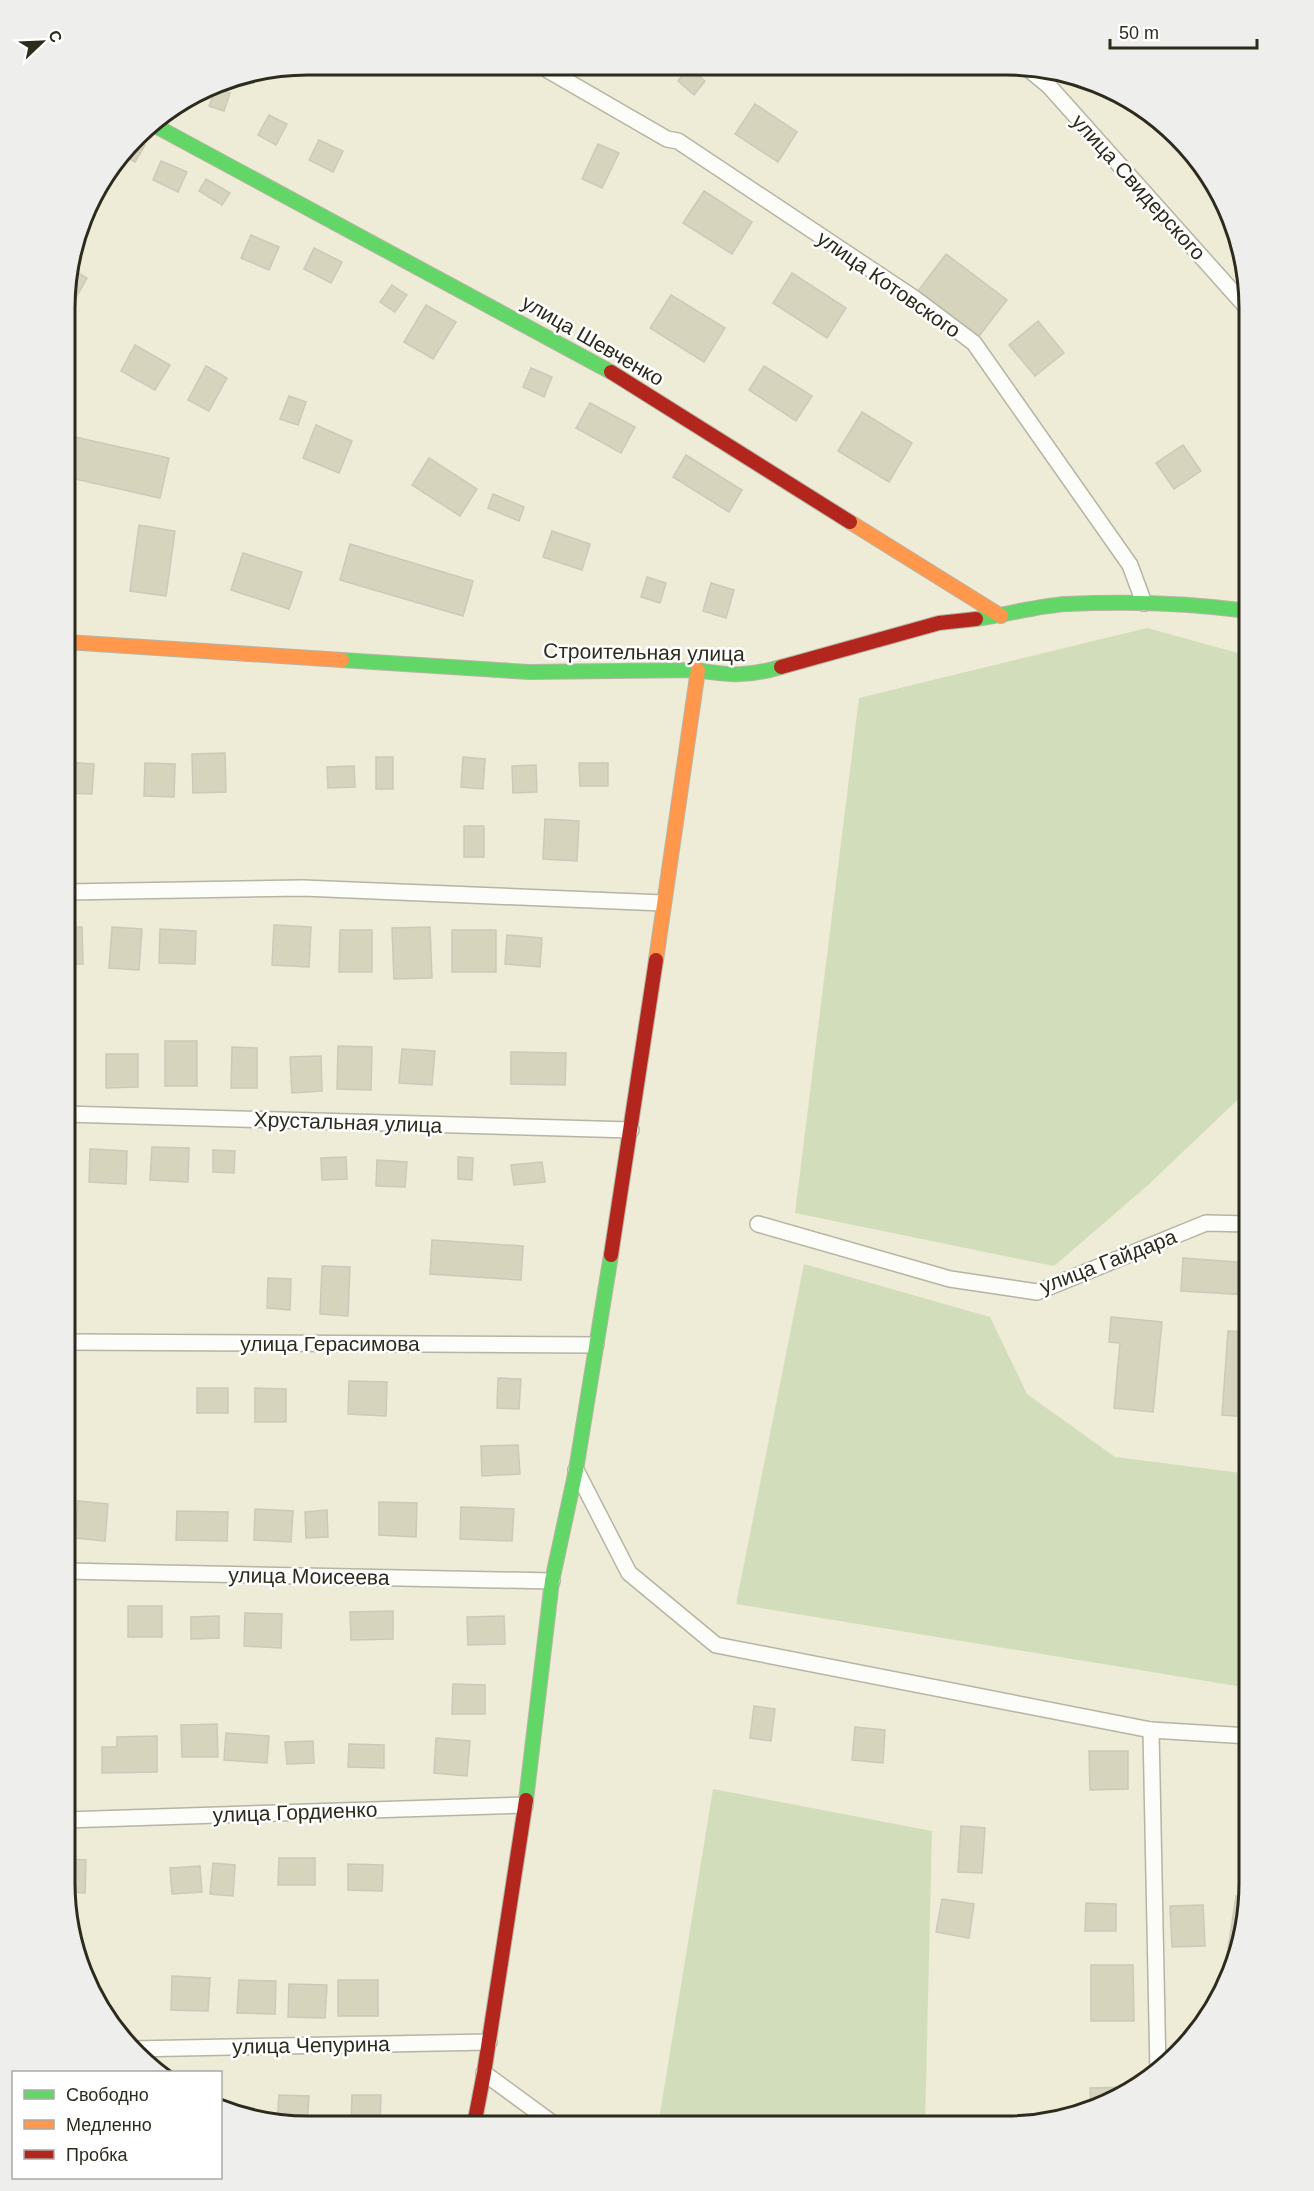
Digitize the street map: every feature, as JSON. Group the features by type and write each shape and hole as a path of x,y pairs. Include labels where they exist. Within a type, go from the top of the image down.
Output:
{"street":[{"name":"улица Котовского","path":"555,75 667,139 678,141 914,298 974,344 1131,565 1144,603"},
{"name":"улица Свидерского","path":"1038,77 1049,86 1239,298"},
{"name":"улица Шевченко","path":"160,128 603,367 1001,616"},
{"name":"Строительная улица","path":"75,643 529,672 698,670 725,675 756,674 939,623 1001,616 1064,604 1144,603 1204,605 1239,610"},
{"path":"476,2116 525,1805 552,1581 576,1470 631,1130 698,670"},
{"path":"75,892 303,888 663,903"},
{"name":"Хрустальная улица","path":"75,1114 631,1130"},
{"name":"улица Гайдара","path":"758,1224 950,1279 1037,1292 1206,1223 1239,1224"},
{"name":"улица Герасимова","path":"75,1342 596,1345"},
{"path":"576,1470 629,1573 716,1645 1151,1730 1239,1735"},
{"name":"улица Моисеева","path":"75,1571 552,1581"},
{"path":"1151,1730 1158,2060"},
{"name":"улица Гордиенко","path":"75,1820 525,1805"},
{"name":"улица Чепурина","path":"144,2049 489,2042"},
{"path":"484,2073 543,2116"}],"green space":[{"path":"1147,628 1239,653 1239,1099 1147,1186 1054,1266 795,1213 859,698"},
{"path":"804,1264 990,1317 1027,1394 1115,1457 1239,1473 1239,1686 736,1604"},
{"path":"713,1789 932,1831 925,2116 660,2116"}],"building":[{"path":"683,75 698,75 705,81 694,95 678,81"},
{"path":"224,91 230,93 224,111 209,106 213,96"},
{"path":"755,104 797,132 778,162 735,134"},
{"path":"269,115 287,124 276,145 258,135"},
{"path":"319,140 343,151 333,172 309,160"},
{"path":"143,143 145,145 135,162 129,159"},
{"path":"598,144 619,153 602,188 582,179"},
{"path":"161,161 187,172 178,192 153,180"},
{"path":"206,179 230,193 222,205 199,191"},
{"path":"704,191 752,222 732,254 683,223"},
{"path":"251,235 279,247 269,270 241,258"},
{"path":"314,248 342,262 331,283 304,269"},
{"path":"946,254 1007,300 976,340 915,295"},
{"path":"78,273 87,278 75,299"},
{"path":"792,273 846,308 827,338 773,303"},
{"path":"392,285 407,295 395,312 380,302"},
{"path":"671,295 725,328 704,362 650,328"},
{"path":"426,305 456,322 433,359 404,342"},
{"path":"1038,321 1064,353 1035,376 1009,345"},
{"path":"135,345 170,365 155,390 121,371"},
{"path":"206,366 227,378 209,411 188,400"},
{"path":"764,366 812,396 796,421 749,390"},
{"path":"531,368 552,377 544,397 523,387"},
{"path":"289,396 306,402 298,425 280,419"},
{"path":"590,403 635,427 621,453 576,428"},
{"path":"862,412 912,443 889,482 838,451"},
{"path":"316,425 352,441 339,473 303,458"},
{"path":"75,437 169,458 160,498 75,479"},
{"path":"1183,445 1201,471 1174,489 1156,463"},
{"path":"686,455 742,490 729,512 673,477"},
{"path":"429,458 477,489 460,516 412,485"},
{"path":"493,494 524,507 519,521 488,508"},
{"path":"139,525 175,531 166,596 130,591"},
{"path":"552,531 590,544 582,570 543,557"},
{"path":"350,544 473,581 463,616 340,580"},
{"path":"243,553 302,572 289,609 231,590"},
{"path":"647,577 666,583 660,603 641,597"},
{"path":"711,583 734,590 726,618 703,611"},
{"path":"225,753 226,792 193,793 192,754"},
{"path":"376,757 393,757 393,789 376,789"},
{"path":"463,757 485,759 483,789 461,787"},
{"path":"75,763 94,764 92,794 75,793"},
{"path":"145,763 175,764 174,797 144,796"},
{"path":"579,763 608,763 608,786 580,786"},
{"path":"536,765 537,792 513,793 512,766"},
{"path":"354,766 355,787 328,788 327,767"},
{"path":"545,819 579,821 577,861 543,859"},
{"path":"464,826 484,826 484,857 464,857"},
{"path":"274,925 311,927 309,967 272,965"},
{"path":"75,927 82,927 83,964 75,964"},
{"path":"112,927 142,929 139,970 109,968"},
{"path":"430,927 432,978 394,979 392,928"},
{"path":"160,929 196,931 195,964 159,963"},
{"path":"340,930 372,930 372,972 339,972"},
{"path":"452,930 496,930 496,972 452,972"},
{"path":"507,935 542,938 540,967 505,964"},
{"path":"165,1041 197,1041 197,1086 165,1086"},
{"path":"338,1046 372,1047 371,1090 337,1089"},
{"path":"232,1047 257,1048 257,1088 231,1088"},
{"path":"402,1049 435,1051 432,1085 399,1083"},
{"path":"511,1052 566,1053 565,1085 511,1084"},
{"path":"106,1054 138,1054 138,1087 106,1088"},
{"path":"321,1056 322,1091 292,1093 290,1057"},
{"path":"152,1147 189,1148 188,1182 150,1180"},
{"path":"90,1149 127,1151 126,1184 89,1182"},
{"path":"213,1150 235,1151 234,1173 213,1172"},
{"path":"346,1157 347,1179 322,1180 321,1158"},
{"path":"458,1157 473,1158 472,1180 458,1179"},
{"path":"377,1160 407,1162 405,1187 376,1186"},
{"path":"542,1162 545,1182 514,1185 511,1165"},
{"path":"432,1240 523,1246 521,1280 430,1274"},
{"path":"1183,1258 1239,1262 1239,1294 1181,1291"},
{"path":"322,1266 350,1267 348,1316 320,1314"},
{"path":"268,1278 291,1279 290,1310 267,1308"},
{"path":"1111,1317 1162,1322 1153,1412 1114,1408 1120,1343 1109,1342"},
{"path":"1228,1331 1239,1332 1239,1416 1222,1415"},
{"path":"498,1378 521,1379 519,1409 497,1408"},
{"path":"349,1381 387,1382 386,1416 348,1414"},
{"path":"197,1388 228,1388 228,1413 197,1413"},
{"path":"255,1388 286,1389 286,1422 255,1422"},
{"path":"518,1445 520,1474 482,1476 481,1446"},
{"path":"78,1501 108,1504 105,1541 75,1538"},
{"path":"379,1502 417,1503 416,1537 379,1535"},
{"path":"461,1507 514,1509 512,1541 460,1539"},
{"path":"255,1509 293,1511 291,1542 254,1540"},
{"path":"327,1510 328,1537 306,1538 305,1512"},
{"path":"177,1511 228,1512 227,1541 176,1540"},
{"path":"128,1606 162,1606 162,1637 128,1637"},
{"path":"393,1611 393,1639 351,1640 350,1612"},
{"path":"245,1613 282,1614 281,1648 244,1646"},
{"path":"219,1616 219,1638 191,1639 191,1617"},
{"path":"504,1616 505,1644 468,1645 467,1617"},
{"path":"453,1684 485,1685 485,1714 452,1714"},
{"path":"754,1706 775,1709 771,1741 750,1738"},
{"path":"217,1724 218,1757 182,1757 181,1725"},
{"path":"855,1727 885,1730 883,1763 852,1760"},
{"path":"226,1733 269,1736 267,1763 224,1760"},
{"path":"157,1736 157,1772 102,1773 102,1747 117,1747 117,1737"},
{"path":"436,1738 470,1741 467,1776 434,1773"},
{"path":"313,1741 314,1763 287,1764 285,1742"},
{"path":"349,1744 384,1745 384,1768 348,1767"},
{"path":"1089,1751 1128,1751 1128,1789 1090,1790"},
{"path":"961,1826 985,1828 982,1873 958,1872"},
{"path":"279,1858 315,1858 315,1885 278,1885"},
{"path":"75,1859 86,1860 85,1893 75,1892"},
{"path":"213,1863 235,1865 233,1896 210,1894"},
{"path":"348,1864 383,1865 382,1891 348,1890"},
{"path":"200,1866 202,1892 172,1894 170,1868"},
{"path":"1236,1896 1239,1896 1235,1929 1228,1949"},
{"path":"942,1899 974,1904 969,1938 936,1932"},
{"path":"1086,1903 1116,1904 1116,1931 1085,1931"},
{"path":"1203,1905 1205,1946 1172,1947 1170,1906"},
{"path":"1091,1965 1133,1965 1134,2021 1091,2021"},
{"path":"172,1976 210,1978 208,2011 171,2010"},
{"path":"239,1980 276,1981 275,2014 237,2013"},
{"path":"338,1980 378,1980 378,2016 338,2016"},
{"path":"289,1984 327,1985 325,2018 288,2017"},
{"path":"1118,2087 1091,2100 1090,2088"},
{"path":"279,2095 309,2096 308,2116 278,2114"},
{"path":"352,2095 381,2095 380,2116 351,2116"}],"traffic: fast":[{"path":"160,128 611,372"},
{"path":"976,619 1044,607 1089,603 1181,604 1239,610"},
{"path":"342,660 529,672 698,670 739,674 781,667"},
{"path":"526,1800 552,1581 576,1470 611,1255"}],"traffic: slow":[{"path":"850,522 1001,616"},
{"path":"75,643 342,660"},
{"path":"656,960 698,670"}],"traffic: jam":[{"path":"611,372 850,522"},
{"path":"781,667 939,623 976,619"},
{"path":"611,1255 656,960"},
{"path":"476,2116 526,1800"}]}
